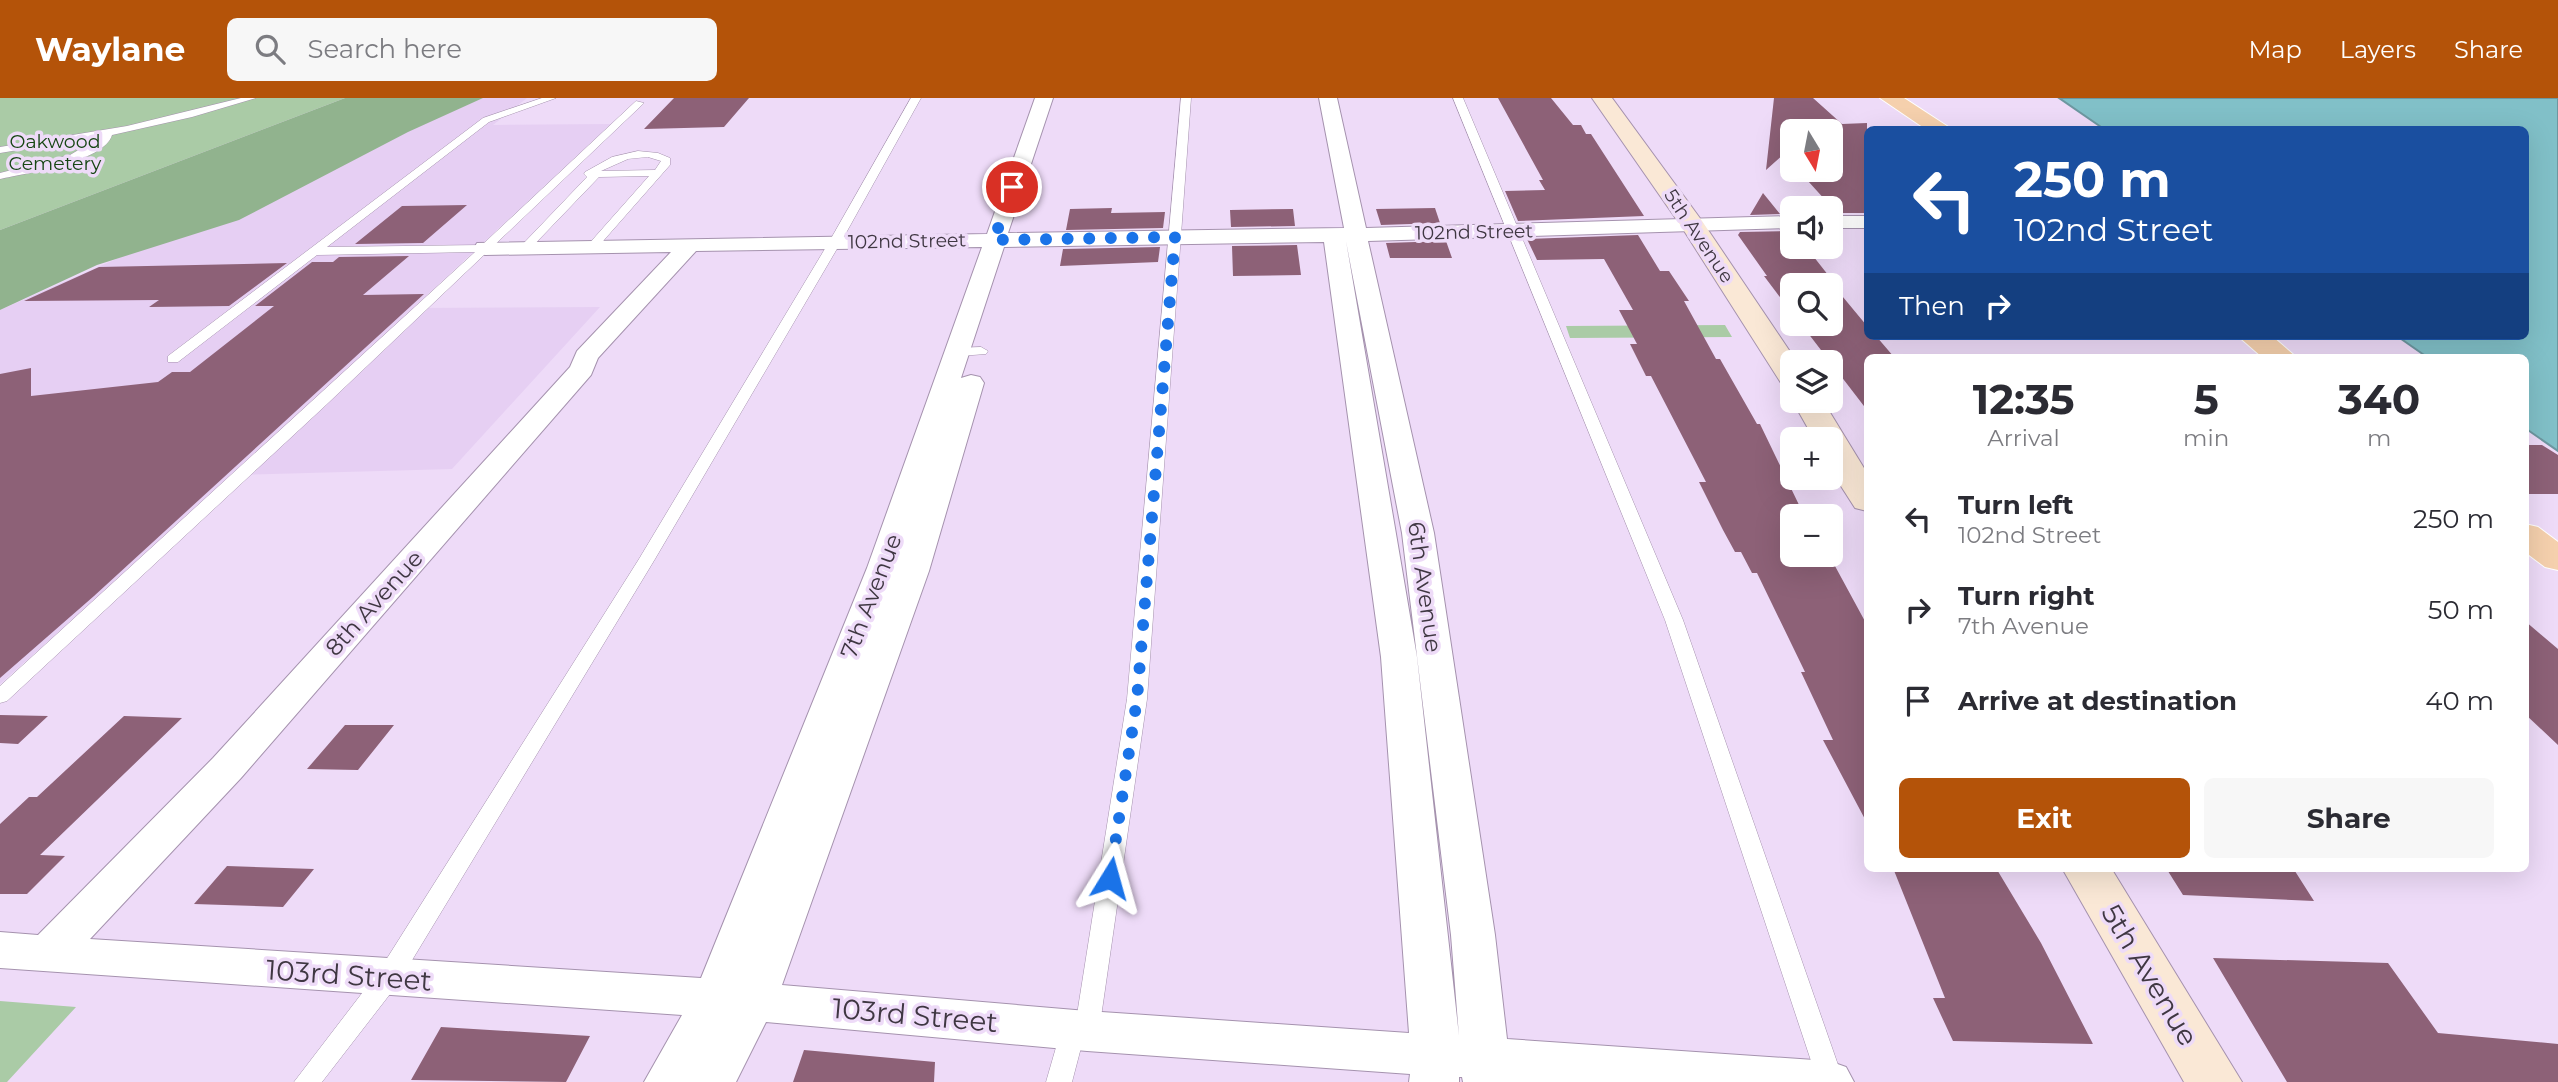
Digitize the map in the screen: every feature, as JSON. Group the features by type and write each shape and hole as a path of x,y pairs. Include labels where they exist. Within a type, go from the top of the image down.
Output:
{"main road":[{"path":"1890,98 1937,126"},
{"path":"2258,340 2277,354"},
{"path":"2529,538 2558,559"}],"street":[{"name":"7th Avenue","path":"711,1082 734,999 893,581 1005,240 1044,98"},
{"name":"7th Avenue","path":"1005,240 1059,98"},
{"name":"6th Avenue","path":"1311,98 1345,234"},
{"name":"6th Avenue","path":"1328,98 1345,234 1375,399 1391,606 1399,657 1435,1068"},
{"name":"5th Avenue","path":"1602,98 1693,226 1780,359"},
{"name":"102nd Street","path":"485,248 1512,231 1780,222"},
{"path":"1843,222 1864,222"},
{"name":"8th Avenue","path":"48,954 227,768 582,369 586,356 690,244"},
{"name":"6th Avenue","path":"1375,399 1418,533 1474,935 1487,1071"},
{"path":"1843,462 1864,497"},
{"name":"5th Avenue","path":"2088,872 2214,1082"},
{"name":"103rd Street","path":"0,950 734,999 1080,1030 1435,1068 1830,1082"},
{"name":"7th Avenue","path":"669,1082 734,999"}],"lane":[{"path":"0,150 110,133 205,113 251,98"},
{"path":"173,359 486,120 551,98"},
{"path":"307,1082 388,978 648,559 835,242 916,98"},
{"path":"1059,1082 1080,1030 1137,699 1186,98"},
{"path":"1458,98 1674,621 1830,1082"},
{"path":"0,697 162,551 639,103"},
{"path":"0,176 78,155 103,143 110,133"},
{"path":"524,248 593,174 615,159 646,154 661,155 666,160 658,173 593,246"},
{"path":"565,173 658,173"},
{"name":"102nd Street","path":"316,251 485,248"},
{"path":"1391,606 1428,606"}],"shaded area":[{"path":"345,98 483,98 408,132 239,220 97,265 0,310 0,230"},
{"path":"483,98 527,98 493,125 611,124 413,308 600,307 452,469 235,475 0,684 0,310"},
{"path":"2059,98 2558,98 2558,451 2529,431 2529,354 2423,354 2403,340 2529,340 2529,126 2100,126"}],"green space":[{"name":"Oakwood Cemetery","path":"0,98 345,98 0,230"},
{"path":"1725,325 1732,337 1570,338 1566,326"},
{"path":"0,1001 76,1007 7,1082 0,1082"}],"building":[{"path":"674,98 749,98 724,127 644,129"},
{"path":"1498,98 1551,98 1573,125 1581,125 1586,134 1591,134 1644,216 1518,221 1505,191 1545,190 1539,180 1543,180"},
{"path":"1774,98 1813,98 1836,119 1780,119 1780,158 1766,170"},
{"path":"1867,123 1867,126 1864,126 1864,213 1843,213 1843,196 1822,196 1809,182 1843,182 1843,124"},
{"path":"1763,193 1780,214 1750,215"},
{"path":"467,205 423,243 355,244 402,206"},
{"path":"1112,208 1111,213 1165,212 1163,228 1066,230 1070,209"},
{"path":"1435,208 1440,223 1381,225 1376,209"},
{"path":"1293,209 1295,226 1231,227 1230,210"},
{"path":"1780,231 1780,259 1815,259 1827,273 1780,273 1780,297 1738,235 1740,232"},
{"path":"1638,235 1660,271 1669,271 1689,301 1684,301 1716,359 1720,359 1757,424 1760,424 1780,466 1780,490 1792,490 1799,504 1780,504 1780,567 1836,567 1864,619 1864,817 1823,740 1833,740 1801,672 1805,672 1757,573 1752,573 1741,552 1735,552 1699,482 1706,482 1651,376 1646,376 1630,344 1637,344 1619,310 1633,310 1604,259 1537,260 1527,239"},
{"path":"1446,241 1452,258 1390,258 1386,243"},
{"path":"1297,245 1301,275 1233,276 1232,246"},
{"path":"1160,247 1158,262 1060,266 1063,249"},
{"path":"409,256 363,295 424,294 94,596 0,678 0,374 31,368 31,396 158,382 172,372 190,372 274,306 255,306 312,262 333,262 339,257"},
{"path":"287,263 229,306 149,307 159,300 24,301 99,267"},
{"path":"1843,297 1864,322 1864,340 1879,340 1891,354 1864,354 1864,406 1843,379 1843,350 1821,350 1810,336 1843,336"},
{"path":"2529,445 2542,445 2558,455 2558,494 2529,494"},
{"path":"2529,624 2558,649 2558,745 2529,718"},
{"path":"0,715 48,716 18,744 0,743"},
{"path":"124,716 182,718 40,855 65,856 27,894 0,894 0,824 29,797 37,797"},
{"path":"345,725 394,725 358,770 307,769"},
{"path":"227,866 314,869 283,907 194,904"},
{"path":"1895,872 1998,872 2041,943 2093,1044 1953,1041 1933,998 1945,998"},
{"path":"2169,872 2296,872 2314,901 2183,895"},
{"path":"2213,958 2388,963 2438,1033 2558,1044 2558,1082 2287,1082"},
{"path":"441,1027 590,1036 566,1082 411,1080"},
{"path":"804,1050 935,1062 934,1082 793,1082"}],"route":[{"path":"1012,187 994,240 1175,237 1137,699 1110,878"}]}
